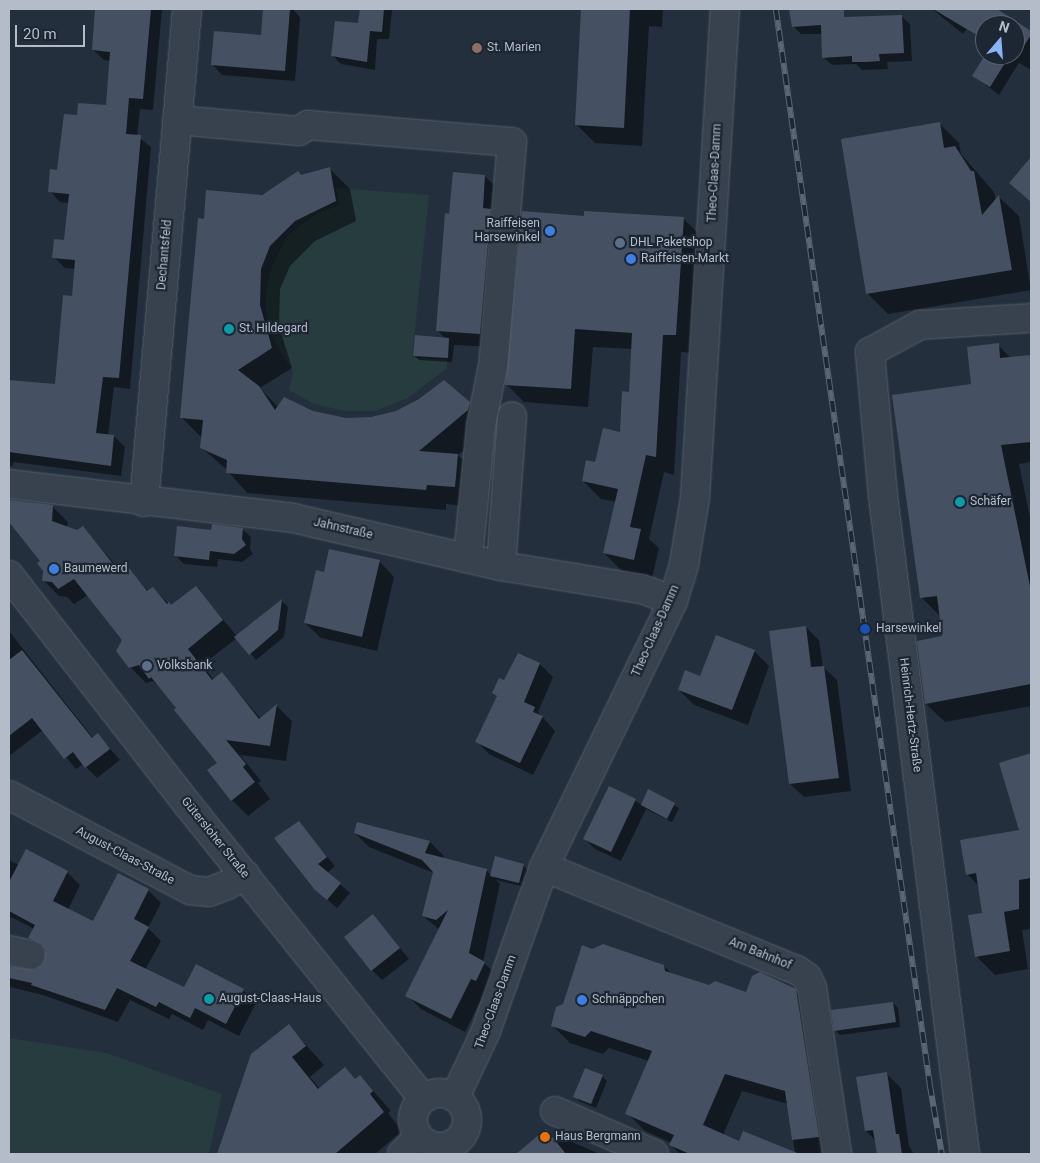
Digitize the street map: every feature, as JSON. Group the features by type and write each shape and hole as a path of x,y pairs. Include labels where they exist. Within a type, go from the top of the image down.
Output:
{"street":[{"name":"Dechantsfeld","path":"144,502 187,9"},
{"name":"Theo-Claas-Damm","path":"455,1097 486,1031 544,867 672,600 684,564 695,498 695,326 725,9"},
{"path":"177,120 299,131 308,125 512,142 493,366 481,425 468,558"},
{"name":"Heinrich-Hertz-Straße","path":"965,1154 884,506 870,352 920,325 1031,318"},
{"path":"501,566 512,416"},
{"name":"Jahnstraße","path":"9,484 144,502 293,518 501,566 642,590 672,600"},
{"name":"Gütersloher Straße","path":"9,576 423,1098"},
{"name":"August-Claas-Straße","path":"9,795 190,890 209,892 227,886 245,875"},
{"name":"Am Bahnhof","path":"544,867 797,970 807,977 812,988 836,1154"},
{"path":"439,1092 455,1097 461,1102 466,1117 465,1147 443,1147 426,1143 410,1146 414,1130 413,1113 423,1098 439,1092"},
{"path":"555,1110 654,1154"}],"green space":[{"path":"336,188 429,195 412,357 447,360 447,368 408,398 375,411 345,411 314,404 289,390 293,371 278,349 267,324 265,297 271,268 287,236 316,214 339,205"},
{"path":"9,1038 106,1053 222,1094 209,1154 9,1154"}],"building":[{"path":"95,9 151,9 143,99 129,98 126,134 141,135 119,378 103,377 96,433 114,435 111,466 9,452 9,380 55,384 63,295 72,296 75,260 52,258 54,239 64,240 69,194 48,192 50,169 57,170 64,114 77,115 78,103 106,105 110,52 92,50"},
{"path":"263,9 290,9 285,71 211,65 214,31 261,35"},
{"path":"360,9 384,9 382,32 370,31 367,62 331,56 335,21 358,23"},
{"path":"581,9 630,9 624,128 575,125"},
{"path":"789,9 844,9 844,17 902,15 904,53 879,54 880,61 866,62 852,62 852,56 822,58 821,25 792,27"},
{"path":"933,9 997,9 1006,15 975,15 975,34"},
{"path":"1025,27 1031,31 1031,35 1025,44"},
{"path":"979,65 1004,65 990,87 972,76"},
{"path":"940,122 944,148 955,146 971,171 974,171 982,215 999,195 1012,270 866,294 841,139"},
{"path":"1031,157 1031,202 1009,183"},
{"name":"St. Hildegard","path":"330,167 336,201 295,221 270,246 261,269 260,305 272,348 238,370 259,386 275,410 284,397 313,411 346,418 371,417 396,411 419,399 444,380 470,402 468,410 419,451 458,454 455,487 427,485 426,490 226,473 227,460 200,448 203,420 180,418 198,218 204,219 206,190 262,195 298,171 301,175"},
{"path":"453,172 485,175 483,208 491,209 480,334 436,331 445,213 449,214"},
{"path":"522,211 584,216 584,211 684,217 676,335 663,335 656,457 646,455 630,527 641,529 634,560 603,553 618,489 582,481 586,460 595,462 603,428 620,432 622,391 629,392 632,333 575,329 571,389 505,385"},
{"path":"415,335 449,338 448,358 413,356"},
{"name":"Schäfer","path":"999,343 1000,358 1031,355 1031,442 1001,445 1031,591 1031,684 925,704 917,641 942,636 937,596 920,598 892,395 971,384 967,347"},
{"path":"9,500 53,505 52,521 77,530 83,526 117,569 125,563 147,591 153,587 167,604 169,602 171,605 196,586 223,620 188,649 212,680 222,672 259,719 277,704 270,746 226,740 246,764 243,767 255,782 231,801 207,770 217,763 174,710 176,708 151,677 149,679 139,665 129,668 116,651 122,640 74,579 58,589 52,582 42,581 43,571 37,563 40,561 9,522"},
{"path":"212,524 243,528 242,539 246,545 234,554 210,551 209,560 174,556 177,526 211,530"},
{"path":"329,549 380,560 362,637 304,623 316,570 324,572"},
{"path":"282,599 278,630 249,655 234,637"},
{"path":"806,626 811,667 824,666 839,778 789,784 769,631"},
{"path":"716,635 755,650 732,710 678,690 685,670 700,676"},
{"path":"22,650 92,738 98,733 110,749 85,768 73,752 64,759 32,718 9,736 9,660"},
{"path":"518,653 540,663 524,702 535,707 533,712 543,716 520,763 475,742 497,696 492,693 499,678 504,680"},
{"path":"1031,753 1031,878 1019,880 1019,909 1004,912 1010,951 975,957 968,915 982,913 976,873 966,875 960,840 1019,830 999,763"},
{"path":"609,786 636,799 611,852 583,839"},
{"path":"648,789 675,803 667,819 641,805"},
{"path":"299,821 327,857 318,864 341,883 327,900 315,890 274,838"},
{"path":"357,822 430,841 425,853 487,869 469,953 485,962 476,981 471,979 451,1019 405,996 448,910 436,920 422,916 433,872 422,860 354,833"},
{"path":"26,849 68,871 53,901 93,921 118,873 149,889 134,919 149,927 130,961 184,987 196,964 244,989 226,1024 195,1008 190,1018 159,1002 156,1007 117,988 105,1010 31,985 32,983 9,978 9,966 34,970 42,965 45,958 45,950 41,944 28,938 35,925 9,911 9,882"},
{"path":"495,856 524,864 519,883 490,876"},
{"path":"373,914 400,948 371,971 344,937"},
{"path":"603,944 664,965 665,971 709,985 715,981 746,992 752,976 760,972 796,989 819,1137 792,1140 785,1091 725,1074 703,1125 739,1141 743,1131 800,1154 690,1154 669,1145 674,1135 625,1114 652,1051 591,1031 585,1037 551,1026 556,1007 563,1004 582,945 592,949"},
{"path":"893,1002 896,1022 834,1031 831,1010"},
{"path":"289,1024 306,1046 292,1057 318,1089 345,1067 355,1079 360,1075 373,1091 370,1094 384,1112 335,1154 217,1154 251,1054"},
{"path":"585,1068 603,1075 591,1104 573,1097"},
{"path":"887,1072 896,1134 899,1134 902,1154 877,1154 873,1130 865,1131 856,1077"},
{"name":"Haus Bergmann","path":"546,1129 566,1154 516,1154"}],"railway":[{"path":"776,9 930,1085 942,1154"}],"place":[{"name":"St. Marien","path":"477,48"},
{"name":"Raiffeisen Harsewinkel","path":"550,231"},
{"name":"DHL Paketshop","path":"620,243"},
{"name":"Raiffeisen-Markt","path":"631,259"},
{"name":"St. Hildegard","path":"229,329"},
{"name":"Schäfer","path":"960,502"},
{"name":"Baumewerd","path":"54,569"},
{"name":"Harsewinkel","path":"865,629"},
{"name":"Volksbank","path":"147,666"},
{"name":"August-Claas-Haus","path":"209,999"},
{"name":"Schnäppchen","path":"582,1000"},
{"name":"Haus Bergmann","path":"545,1137"}]}
